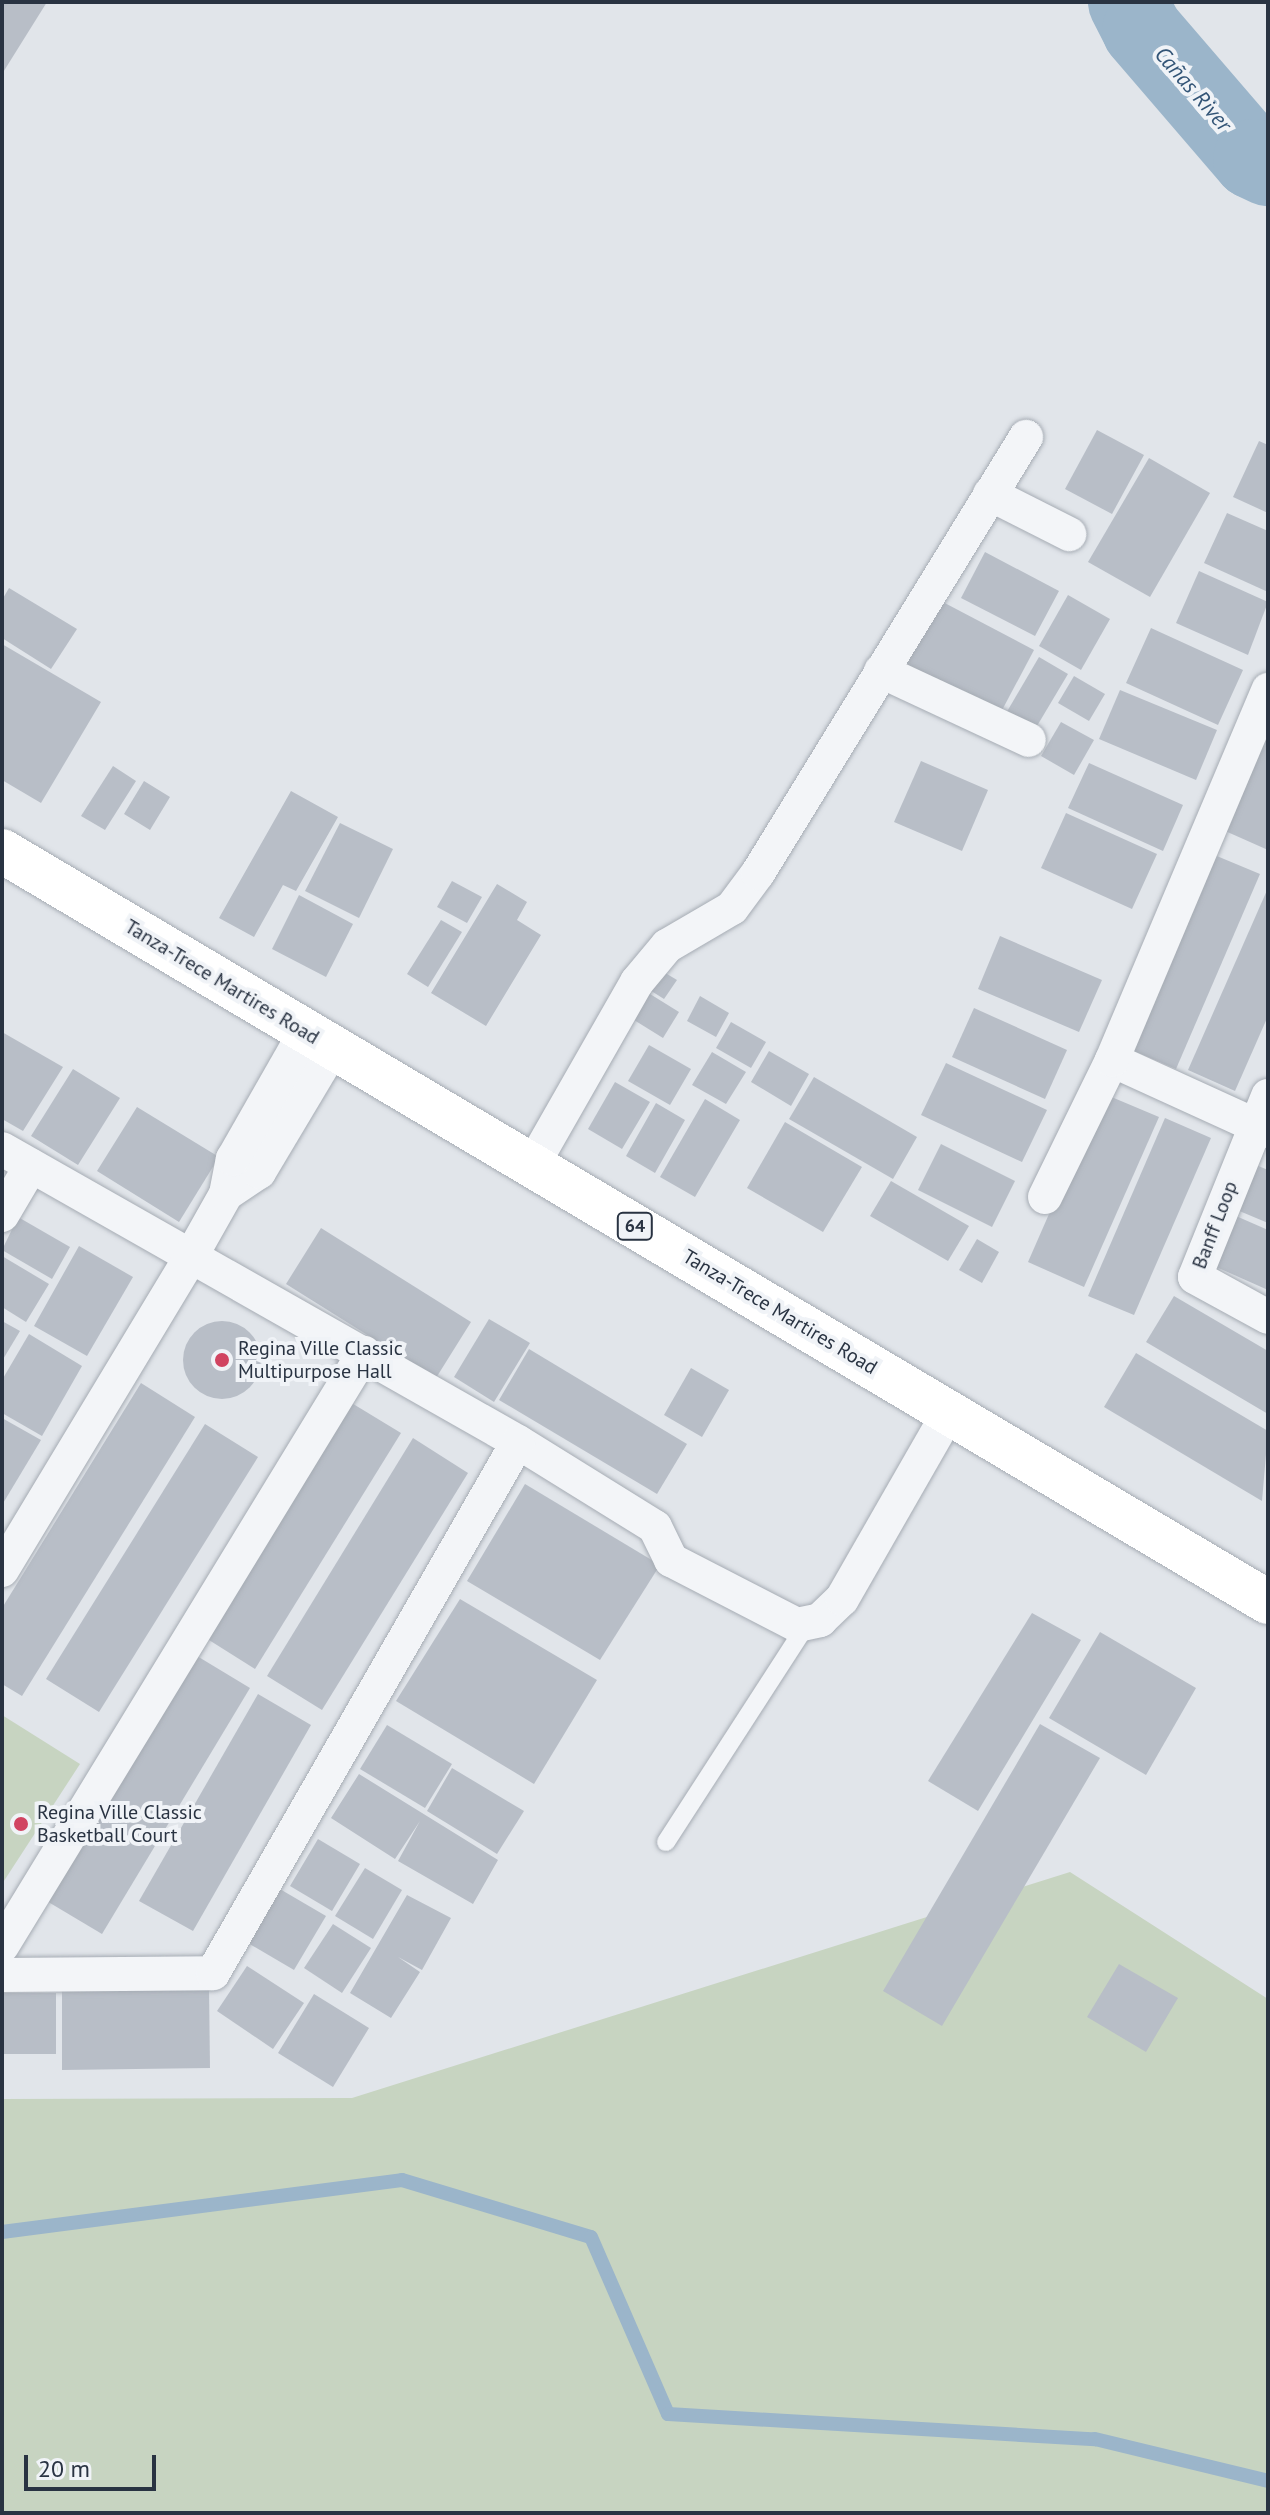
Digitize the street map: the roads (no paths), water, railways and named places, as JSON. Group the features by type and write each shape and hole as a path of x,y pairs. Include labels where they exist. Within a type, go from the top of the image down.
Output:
{"main road":[{"name":"Tanza-Trece Martires Road","path":"2,851 949,1412 1265,1593"}],"street":[{"path":"532,1166 637,982 667,946 732,908 1026,437"},
{"path":"990,494 1069,534"},
{"path":"881,671 1029,740"},
{"path":"1045,1197 1112,1060 1268,690"},
{"path":"2,1570 226,1194 233,1159 320,1039"},
{"path":"1112,1060 1264,1117"},
{"name":"Banff Loop","path":"1264,1117 1195,1277 1268,1317"},
{"path":"2,1215 17,1158 518,1442 655,1527 671,1560 781,1619 807,1624 842,1599 949,1412"},
{"path":"2,1946 364,1353"},
{"path":"2,1975 213,1973 518,1442"}],"lane":[{"path":"666,1842 807,1624"}],"waterway":[{"name":"Cañas River","path":"1128,2 1142,30 1253,159 1268,166"},
{"path":"2,2232 402,2180 591,2237 668,2414 1095,2439 1268,2481"}],"place":[{"name":"Regina Ville Classic Multipurpose Hall","path":"222,1360"},
{"name":"Regina Ville Classic Basketball Court","path":"21,1824"}]}
